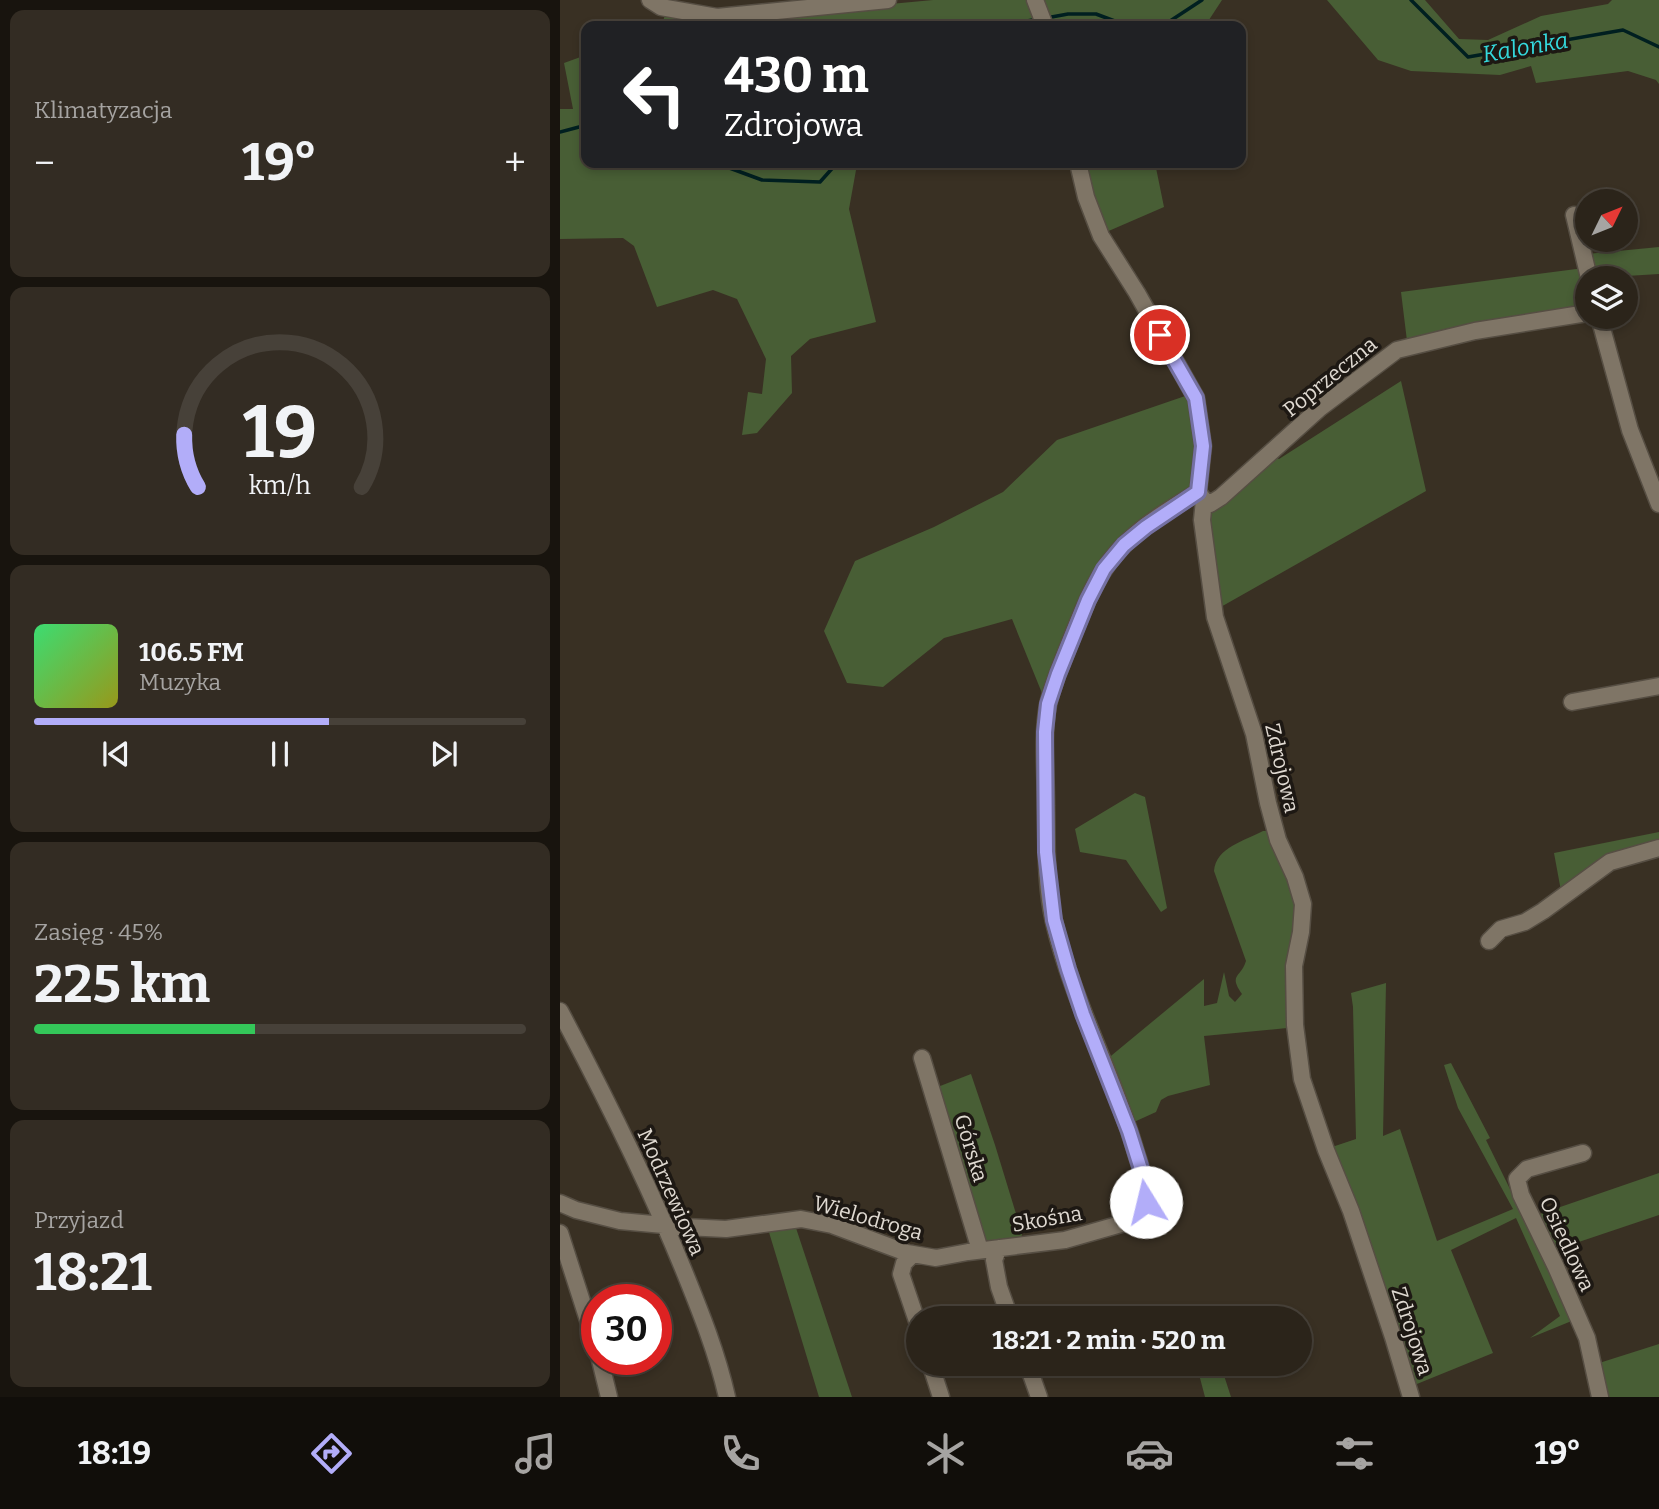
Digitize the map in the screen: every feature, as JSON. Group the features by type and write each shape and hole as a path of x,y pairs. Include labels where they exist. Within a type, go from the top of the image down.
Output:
{"street":[{"path":"650,0 661,7 717,17 770,6 888,0"},
{"path":"1035,0 1043,21"},
{"name":"Zdrojowa","path":"1079,168 1086,197 1101,236 1137,293 1196,398 1203,446 1202,520 1215,617 1254,734 1278,840 1295,877 1303,904 1301,932 1293,966 1294,1025 1302,1079 1326,1150 1351,1211 1394,1337 1411,1397"},
{"path":"1574,215 1586,266"},
{"name":"Poprzeczna","path":"1201,496 1210,504 1221,497 1320,408 1397,350 1475,331 1575,315"},
{"path":"1602,329 1630,430 1659,504"},
{"name":"Skośna","path":"999,1248 1065,1240 1123,1224 1135,1220 1143,1213 1146,1202 1145,1182 1129,1131 1079,1002 1054,920 1046,852 1045,732 1048,704 1058,674 1088,600 1104,569 1124,545 1171,508 1201,496"},
{"path":"1572,702 1659,687"},
{"path":"1489,941 1502,929 1525,922 1543,911 1610,862 1659,848"},
{"name":"Modrzewiowa","path":"560,1011 665,1225 708,1329 727,1397"},
{"name":"Górska","path":"922,1058 980,1250"},
{"name":"Osiedlowa","path":"1583,1153 1527,1169 1517,1179 1521,1195 1587,1338 1600,1397"},
{"name":"Wielodroga","path":"560,1203 576,1210 620,1221 665,1225 726,1229 802,1219 832,1225 913,1254 936,1258 999,1248"},
{"path":"560,1233 581,1298"},
{"path":"999,1248 994,1260 1006,1306"},
{"path":"912,1306 901,1274 904,1263 913,1254"},
{"path":"604,1375 609,1397"},
{"path":"934,1376 941,1397"},
{"path":"1032,1376 1039,1397"}],"green space":[{"path":"933,0 1029,0 1037,21 721,21"},
{"path":"1039,0 1222,0 1208,21 1047,21"},
{"path":"1327,0 1425,0 1459,39 1488,40 1541,16 1608,4 1612,0 1659,0 1659,84 1656,80 1628,71 1536,83 1531,66 1500,75 1411,71 1378,60"},
{"path":"665,15 694,21 663,21"},
{"path":"581,57 581,168 858,168 849,209 876,322 810,339 791,356 792,393 757,433 742,435 748,392 762,394 766,359 737,299 713,290 657,307 634,246 623,238 560,239 560,109 573,109 564,63"},
{"path":"1084,168 1156,168 1164,207 1104,233"},
{"path":"1659,247 1659,274 1638,275 1638,266 1590,266 1587,254 1638,252 1638,249"},
{"path":"1575,269 1575,309 1445,329 1407,341 1401,292"},
{"path":"1401,381 1426,491 1219,608 1209,512 1272,455 1279,459"},
{"path":"1191,394 1200,444 1192,491 1113,551 1046,703 1012,619 944,638 883,687 847,683 824,631 855,561 934,527 1003,492 1057,440"},
{"path":"1135,793 1145,797 1167,908 1161,912 1126,860 1080,852 1075,829"},
{"path":"1268,831 1300,903 1287,1028 1204,1036 1210,1085 1168,1096 1161,1100 1156,1112 1134,1122 1106,1060 1204,979 1204,1006 1217,1003 1224,972 1229,996 1235,1002 1242,994 1236,979 1246,961 1214,871 1220,856 1226,850"},
{"path":"1659,832 1659,845 1561,891 1554,853"},
{"path":"1386,983 1383,1136 1400,1129 1437,1241 1513,1209 1458,1108 1444,1065 1451,1063 1490,1138 1486,1140 1574,1320 1530,1338 1560,1316 1516,1218 1451,1250 1493,1353 1412,1386 1329,1148 1356,1139 1351,993"},
{"path":"971,1074 1021,1230 1018,1243 988,1245 981,1236 935,1088"},
{"path":"1659,1173 1659,1215 1552,1251 1537,1215"},
{"path":"795,1225 852,1397 819,1397 768,1229"},
{"path":"1659,1344 1659,1397 1604,1397 1596,1364"},
{"path":"1199,1376 1224,1376 1231,1397 1205,1397"}],"waterway":[{"name":"Kalonka","path":"1170,21 1202,0"},
{"name":"Kalonka","path":"1411,0 1468,57 1623,30 1659,47"},
{"name":"Kalonka","path":"1046,18 1068,14 1096,14 1115,21"},
{"name":"Kalonka","path":"1027,21 1039,19"},
{"name":"Kalonka","path":"560,132 581,128"},
{"name":"Kalonka","path":"730,168 762,180 820,182 833,168"}],"route":[{"path":"1146,1202 1145,1182 1129,1131 1083,1014 1054,920 1046,852 1045,732 1048,704 1058,674 1088,600 1104,569 1124,545 1171,508 1198,492 1203,446 1196,398 1160,335"}]}
